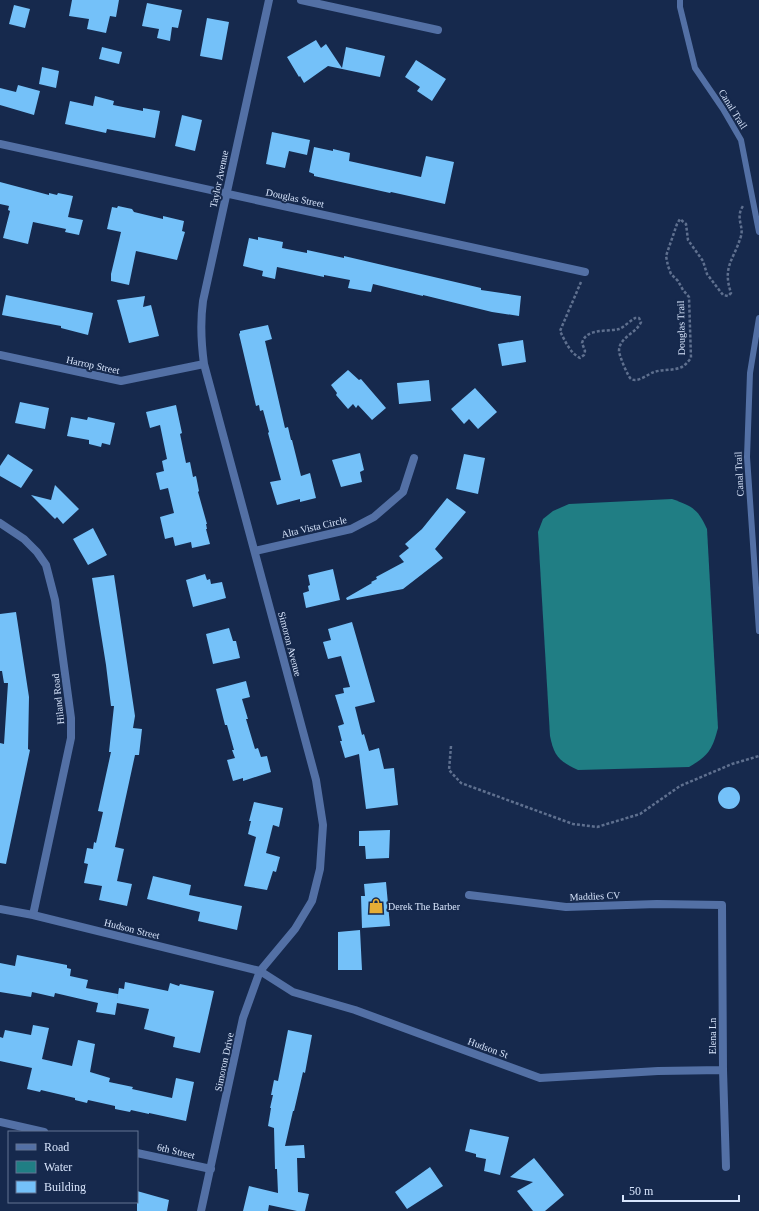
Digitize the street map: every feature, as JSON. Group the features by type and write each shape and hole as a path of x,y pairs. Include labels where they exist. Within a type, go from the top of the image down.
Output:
{"street":[{"name":"Taylor Avenue","path":"204,364 200,322 202,308 269,0"},
{"path":"300,0 438,30"},
{"name":"Douglas Street","path":"0,144 585,272"},
{"name":"Harrop Street","path":"0,356 121,381 204,364"},
{"name":"Simoron Avenue","path":"204,364 316,780 323,825 320,869 312,901 295,930"},
{"name":"Alta Vista Circle","path":"255,551 351,529 374,517 403,492 414,458"},
{"name":"Hiland Road","path":"0,523 24,539 37,552 46,565 56,600 71,718 71,738 33,916"},
{"name":"Maddies CV","path":"469,895 566,907 656,904 722,906"},
{"name":"Elena Ln","path":"722,906 723,1070 726,1167"},
{"name":"Hudson Street","path":"0,909 260,971"},
{"name":"Simoron Drive","path":"201,1211 243,1018 260,971 295,930"},
{"name":"Hudson St","path":"260,971 293,992 355,1010 540,1078 658,1071 723,1070"},
{"path":"0,1122 40,1131"},
{"name":"6th Street","path":"138,1153 211,1169"}],"lane":[{"name":"Canal Trail","path":"680,0 680,7 695,68 723,109 741,140 759,232"},
{"name":"Canal Trail","path":"759,318 750,373 747,457 759,631"}],"path":[{"name":"Douglas Trail","path":"585,272 560,331 568,346 576,356 580,358 584,355 585,351 582,343 583,338 590,333 621,328 635,318 639,318 641,322 639,326 625,338 619,351 628,376 632,380 636,380 654,372 677,369 683,366 691,358 689,297 671,274 666,256 677,224 680,219 686,224 688,240 703,261 707,274 723,295 728,296 731,293 728,283 727,270 741,234 738,218 742,206 753,201"},
{"path":"451,746 449,770 461,783 572,824 597,827 640,814 680,786 732,764 759,756"}],"water":[{"path":"672,499 694,509 701,517 707,529 718,728 714,742 709,751 701,759 689,767 578,770 566,764 558,757 553,748 550,736 538,532 543,519 553,511 569,504"}],"building":[{"path":"72,0 119,0 116,17 110,16 106,33 87,29 89,19 69,16"},
{"path":"147,3 182,10 178,28 172,27 170,41 157,38 159,29 142,26"},
{"path":"14,5 30,9 25,28 9,24"},
{"path":"207,18 229,22 222,60 200,56"},
{"path":"316,40 321,48 326,44 342,68 346,47 385,56 380,77 328,66 304,83 287,57"},
{"path":"102,47 122,52 119,64 99,59"},
{"path":"416,60 446,79 432,101 417,91 420,87 405,77"},
{"path":"42,67 59,71 56,88 39,84"},
{"path":"18,85 40,91 34,115 0,105 0,88 16,92"},
{"path":"95,96 114,101 113,105 143,111 143,108 160,111 155,138 107,129 106,133 65,124 70,101 93,106"},
{"path":"182,115 202,120 195,151 175,146"},
{"path":"272,132 310,140 307,155 289,151 285,168 266,164"},
{"path":"314,147 350,153 349,161 421,177 426,156 454,162 445,204 314,176 314,174 309,172"},
{"path":"0,182 49,195 49,193 57,195 58,193 73,196 68,217 83,220 79,235 65,232 66,229 33,222 28,244 3,238 10,211 8,210 9,206 0,204"},
{"path":"118,206 132,209 134,212 163,219 163,216 184,221 182,231 185,232 177,260 136,251 129,285 111,281 111,274 121,232 107,229 112,207 117,208"},
{"path":"258,237 283,242 282,248 307,253 307,250 344,258 344,256 481,288 481,290 521,296 519,316 492,312 373,284 371,292 348,288 350,280 324,275 324,277 277,267 275,279 262,276 263,271 243,266 249,238 258,240"},
{"path":"6,295 93,313 88,335 61,328 61,326 2,315"},
{"path":"145,296 143,307 151,305 159,336 129,343 117,300"},
{"path":"268,325 272,339 265,341 285,428 288,427 301,476 310,473 316,498 300,502 300,499 277,505 270,482 281,480 263,410 260,411 259,405 256,406 239,334 240,331"},
{"path":"523,340 526,362 502,366 498,344"},
{"path":"348,370 359,380 361,379 386,408 372,420 358,405 356,408 353,404 348,409 336,395 337,393 331,385"},
{"path":"429,380 431,401 399,404 397,383"},
{"path":"475,388 497,412 478,429 469,419 464,424 451,409"},
{"path":"20,402 49,408 45,429 15,423"},
{"path":"176,405 186,463 190,462 193,477 196,476 198,492 207,524 206,529 210,544 192,548 191,542 175,546 173,537 165,539 160,517 174,513 168,488 160,490 156,473 164,471 162,461 167,459 160,425 150,428 146,412"},
{"path":"71,417 87,420 88,417 115,423 110,445 102,443 101,447 89,444 89,440 67,436"},
{"path":"360,453 364,470 360,472 362,482 341,487 332,460"},
{"path":"8,454 33,470 21,488 0,476 0,466"},
{"path":"464,454 485,458 478,494 456,489"},
{"path":"55,485 79,509 63,524 57,517 55,519 31,495 51,500"},
{"path":"447,498 466,512 435,549 443,558 403,589 347,600 346,598 372,583 371,582 377,579 376,577 404,562 399,556 409,548 405,544 422,529"},
{"path":"93,528 107,555 88,565 73,539"},
{"path":"333,569 340,600 306,608 303,593 309,591 308,586 310,585 308,575"},
{"path":"205,574 207,580 210,579 211,584 222,582 226,598 193,607 186,580"},
{"path":"114,575 135,716 133,728 142,729 139,755 135,755 115,847 124,849 117,881 132,884 127,906 99,900 102,886 84,883 88,864 84,863 87,848 93,849 94,842 96,843 103,812 98,811 111,752 109,752 114,706 111,706 92,578"},
{"path":"16,612 29,697 28,749 30,750 6,864 0,863 0,743 4,744 8,683 4,683 2,671 0,671 0,614"},
{"path":"352,622 375,702 355,707 362,735 364,734 369,751 379,748 384,769 394,768 398,805 366,809 359,754 345,758 340,741 342,741 338,726 344,724 335,695 344,693 343,688 350,687 341,656 328,659 323,642 331,640 328,629"},
{"path":"229,628 233,641 236,641 240,658 213,664 206,634"},
{"path":"246,681 250,697 242,699 248,719 246,719 255,749 258,748 261,757 267,756 271,772 243,781 243,778 233,781 227,760 235,758 232,750 234,750 227,725 225,725 216,689"},
{"path":"729,787 737,790 740,798 737,806 729,809 721,806 718,798 721,790"},
{"path":"254,802 283,808 279,827 273,825 266,853 280,857 276,872 273,871 267,890 244,886 256,837 248,834 251,821 249,821"},
{"path":"390,830 389,858 366,859 365,846 359,846 359,831"},
{"path":"153,876 191,885 189,895 242,906 237,930 198,921 200,912 147,899"},
{"path":"386,882 390,926 362,928 361,896 365,896 364,884"},
{"path":"360,930 362,970 338,970 338,932"},
{"path":"17,955 67,965 67,968 71,969 70,976 88,980 86,988 118,994 117,1001 119,988 124,989 125,982 168,991 170,983 179,986 180,984 214,991 200,1053 173,1047 175,1037 144,1029 149,1009 117,1003 115,1015 96,1012 98,1003 55,993 54,997 32,992 31,997 0,992 0,963 15,966"},
{"path":"33,1025 49,1028 42,1059 72,1066 78,1040 95,1044 90,1072 110,1078 109,1082 172,1098 176,1078 194,1082 186,1121 149,1113 131,1110 130,1112 115,1109 115,1106 88,1100 87,1103 75,1100 75,1098 41,1090 40,1092 27,1089 32,1068 0,1061 0,1037 3,1038 5,1030 31,1035"},
{"path":"288,1030 312,1035 305,1073 303,1072 285,1146 304,1145 305,1158 297,1158 298,1192 309,1194 305,1211 297,1211 269,1205 268,1211 243,1211 249,1186 278,1193 277,1169 275,1169 274,1128 268,1126 274,1080 278,1081"},
{"path":"470,1129 509,1137 500,1175 484,1171 486,1159 476,1157 476,1154 465,1151"},
{"path":"534,1158 564,1195 545,1211 533,1211 517,1191 533,1182 510,1177"},
{"path":"430,1167 443,1186 407,1209 395,1192"},
{"path":"138,1191 169,1200 167,1211 137,1211"}],"place":[{"name":"Derek The Barber","path":"376,906"}]}
